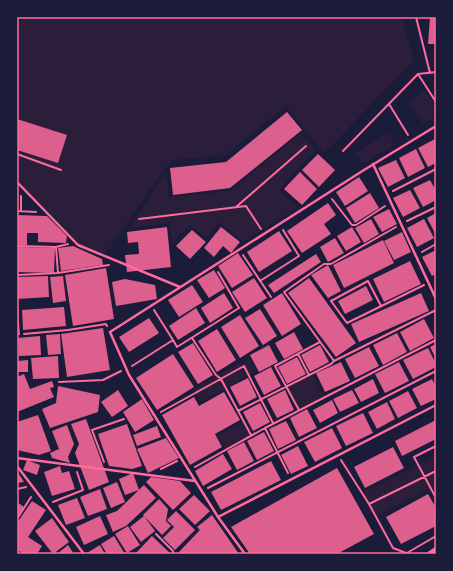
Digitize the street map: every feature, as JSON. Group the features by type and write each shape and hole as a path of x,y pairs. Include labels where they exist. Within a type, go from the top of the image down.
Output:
{"street":[{"path":"430,554 436,550"}],"lane":[{"path":"245,554 218,518 154,416 126,369 110,332 372,164 436,126"},
{"path":"372,164 436,299"},
{"path":"17,182 78,245 180,287"},
{"path":"218,518 436,405"},
{"path":"17,458 195,481"},
{"path":"17,466 84,554"}],"path":[{"path":"416,17 430,73"},
{"path":"343,151 418,74 436,72"},
{"path":"418,74 436,102"},
{"path":"389,104 412,141"},
{"path":"235,207 306,146"},
{"path":"17,154 61,170"},
{"path":"386,194 436,169"},
{"path":"328,193 352,225 356,225 390,202"},
{"path":"139,219 246,206 264,234"},
{"path":"334,360 284,292 324,264 331,264 436,206"},
{"path":"17,211 46,212"},
{"path":"260,281 299,256 279,224"},
{"path":"17,246 56,247 76,243"},
{"path":"415,255 436,244"},
{"path":"56,247 58,273"},
{"path":"239,249 271,297"},
{"path":"17,275 58,273 123,263"},
{"path":"152,306 177,347 239,308 214,266"},
{"path":"381,306 368,281 331,301 347,323 428,283"},
{"path":"238,411 331,364 334,360 436,310"},
{"path":"24,334 68,330 106,324 110,332"},
{"path":"192,338 216,375 221,379 251,435"},
{"path":"58,382 103,380 126,369 173,340"},
{"path":"189,470 251,435 436,340"},
{"path":"299,410 275,366 320,342"},
{"path":"298,354 309,375"},
{"path":"154,416 244,366 274,423"},
{"path":"202,491 436,370"},
{"path":"106,469 92,430 124,419"},
{"path":"265,428 291,480"},
{"path":"436,446 414,457 436,498"},
{"path":"338,456 369,504 393,548 406,554 436,536"},
{"path":"149,475 181,459"},
{"path":"46,504 83,490 75,465"},
{"path":"369,504 436,471"},
{"path":"17,519 36,490"},
{"path":"156,534 173,552 173,554"}],"shaded area":[{"path":"17,17 402,17 414,61 324,153 286,106 226,155 171,160 105,254 79,244 17,181"},
{"path":"425,91 436,108 436,116 423,124 409,101"},
{"path":"388,133 395,144 363,164 356,152"},
{"path":"300,134 316,150 279,190 298,207 243,242 219,222 206,239 190,225 172,244 170,223 129,228 167,171 169,197 230,191"},
{"path":"249,358 256,371 201,402 193,389"},
{"path":"312,373 324,397 297,411 285,387"},
{"path":"244,421 252,436 226,450 218,435"},
{"path":"436,456 436,486 374,517 362,493"}],"building":[{"path":"430,17 436,17 436,44 428,44"},
{"path":"287,112 302,130 230,188 173,195 170,168 226,162"},
{"path":"17,119 67,135 58,163 17,150"},
{"path":"435,139 436,163 428,167 418,148"},
{"path":"416,149 425,168 408,177 399,158"},
{"path":"318,154 335,170 319,187 302,170"},
{"path":"396,160 405,178 388,187 378,168"},
{"path":"300,172 317,189 302,205 284,189"},
{"path":"359,177 368,191 345,206 336,192"},
{"path":"430,180 436,191 436,200 423,207 413,188"},
{"path":"410,190 420,208 403,217 393,198"},
{"path":"370,193 379,208 355,223 346,208"},
{"path":"328,203 336,215 324,224 331,234 302,253 287,231"},
{"path":"389,209 397,224 382,232 373,217"},
{"path":"436,213 436,235 427,218"},
{"path":"17,215 47,216 67,236 66,243 38,242 38,233 27,233 27,245 17,245"},
{"path":"371,219 379,234 364,243 355,228"},
{"path":"424,219 434,238 417,247 407,228"},
{"path":"167,227 171,267 127,272 125,255 139,254 138,242 128,243 127,232"},
{"path":"221,227 240,242 231,253 223,246 214,257 204,248"},
{"path":"352,227 361,242 346,251 337,236"},
{"path":"192,230 206,242 190,259 176,246"},
{"path":"279,231 292,251 259,272 247,252"},
{"path":"402,232 411,252 394,260 384,241"},
{"path":"335,238 344,253 328,262 320,247"},
{"path":"383,240 394,263 344,288 333,265"},
{"path":"73,246 102,259 103,265 61,271 58,248"},
{"path":"17,247 55,248 54,273 17,272"},
{"path":"436,250 436,274 432,276 422,257"},
{"path":"238,253 253,275 232,288 218,266"},
{"path":"316,254 321,262 274,293 268,285"},
{"path":"410,261 421,284 384,302 373,279"},
{"path":"328,265 341,291 328,298 311,275"},
{"path":"106,268 114,319 73,326 65,275"},
{"path":"214,270 225,288 209,298 197,280"},
{"path":"48,276 49,297 17,299 17,277"},
{"path":"63,276 66,301 53,303 50,277"},
{"path":"254,278 267,298 245,312 232,292"},
{"path":"309,278 356,343 336,357 288,293"},
{"path":"125,279 155,285 157,299 116,306 112,282"},
{"path":"192,285 203,302 179,317 168,300"},
{"path":"366,286 373,300 345,314 338,301"},
{"path":"224,293 233,308 210,323 201,308"},
{"path":"282,293 301,324 282,336 263,305"},
{"path":"421,293 429,311 359,342 351,324"},
{"path":"64,307 66,326 23,330 22,310"},
{"path":"196,308 205,323 178,340 169,326"},
{"path":"260,309 277,336 263,345 245,318"},
{"path":"18,310 20,335 17,335"},
{"path":"240,315 259,346 240,358 221,327"},
{"path":"149,318 159,333 129,352 119,337"},
{"path":"424,319 434,338 410,351 400,332"},
{"path":"103,328 110,370 67,377 61,334"},
{"path":"217,329 236,360 217,372 198,341"},
{"path":"294,332 303,349 284,359 275,343"},
{"path":"397,333 407,352 383,365 373,345"},
{"path":"60,334 61,354 48,355 46,335"},
{"path":"40,336 41,355 19,356 18,338"},
{"path":"193,343 213,375 198,384 178,352"},
{"path":"436,344 436,359 430,347"},
{"path":"269,345 278,362 259,372 250,355"},
{"path":"320,345 329,362 310,372 301,355"},
{"path":"369,347 379,366 355,378 345,359"},
{"path":"428,348 436,367 413,379 403,360"},
{"path":"173,354 194,387 157,410 136,378"},
{"path":"58,356 59,378 33,379 31,358"},
{"path":"297,357 306,374 287,384 278,367"},
{"path":"28,360 28,372 17,372 17,361"},
{"path":"341,362 350,381 325,392 316,373"},
{"path":"399,362 409,381 385,393 375,374"},
{"path":"271,367 281,386 264,395 254,376"},
{"path":"24,374 30,389 52,381 54,387 50,388 54,397 17,412 17,377"},
{"path":"248,378 257,397 240,406 230,387"},
{"path":"373,379 379,393 361,402 354,389"},
{"path":"432,379 436,387 436,399 421,406 412,389"},
{"path":"58,386 100,395 98,412 50,428 42,409 56,403"},
{"path":"118,390 128,406 112,417 101,402"},
{"path":"285,390 294,410 277,418 267,399"},
{"path":"352,390 359,403 340,412 333,399"},
{"path":"408,391 417,408 398,418 389,401"},
{"path":"224,392 240,420 215,434 222,447 190,465 162,415 194,397 199,406"},
{"path":"142,399 154,420 135,432 123,412"},
{"path":"332,400 338,413 320,423 313,410"},
{"path":"387,402 395,419 377,429 368,412"},
{"path":"260,403 270,422 253,431 243,412"},
{"path":"307,409 317,428 299,437 290,418"},
{"path":"363,413 373,433 346,446 336,426"},
{"path":"38,415 51,451 39,455 17,450 17,422"},
{"path":"86,419 109,482 89,490 75,453 79,444 71,424"},
{"path":"436,420 436,439 402,456 395,441"},
{"path":"286,421 296,440 278,449 269,429"},
{"path":"127,424 142,466 132,469 109,466 98,434"},
{"path":"67,425 74,444 68,457 70,463 52,458 50,453 59,449 52,431"},
{"path":"157,426 161,437 137,446 133,435"},
{"path":"332,428 342,448 315,462 304,442"},
{"path":"264,432 274,451 257,460 247,441"},
{"path":"166,438 179,458 148,473 137,449"},
{"path":"244,442 254,461 237,470 227,451"},
{"path":"298,446 308,466 291,474 281,455"},
{"path":"393,447 404,468 365,488 354,467"},
{"path":"223,454 232,469 203,486 195,471"},
{"path":"27,460 40,465 37,475 23,470"},
{"path":"271,461 281,480 221,510 211,492"},
{"path":"60,466 62,473 69,471 75,489 52,496 44,472"},
{"path":"337,468 374,534 337,554 250,554 231,527"},
{"path":"17,471 24,482 17,483"},
{"path":"133,473 139,490 125,495 119,479"},
{"path":"151,477 180,481 191,493 173,510 146,482"},
{"path":"117,482 125,502 111,508 103,488"},
{"path":"144,485 156,498 126,526 113,532 106,515 117,511"},
{"path":"100,489 107,509 88,516 80,497"},
{"path":"428,494 436,508 436,526 401,544 386,517"},
{"path":"194,495 210,511 195,525 179,509"},
{"path":"77,498 85,518 66,525 58,505"},
{"path":"159,499 168,509 166,521 171,526 162,535 143,515"},
{"path":"32,501 46,510 28,537 42,546 37,554 24,554 17,550 17,523"},
{"path":"17,502 24,507 17,517"},
{"path":"176,511 195,530 175,550 163,538 174,527 167,520"},
{"path":"212,515 239,554 177,554 200,530 197,527"},
{"path":"100,516 108,534 84,545 76,527"},
{"path":"144,516 155,531 141,542 130,527"},
{"path":"52,518 69,542 53,554 35,531"},
{"path":"128,526 140,545 127,553 115,534"},
{"path":"114,536 125,554 107,554 101,544"},
{"path":"152,536 171,554 135,554"},
{"path":"68,545 74,554 57,554"},
{"path":"100,545 105,554 87,554 87,553"}]}
